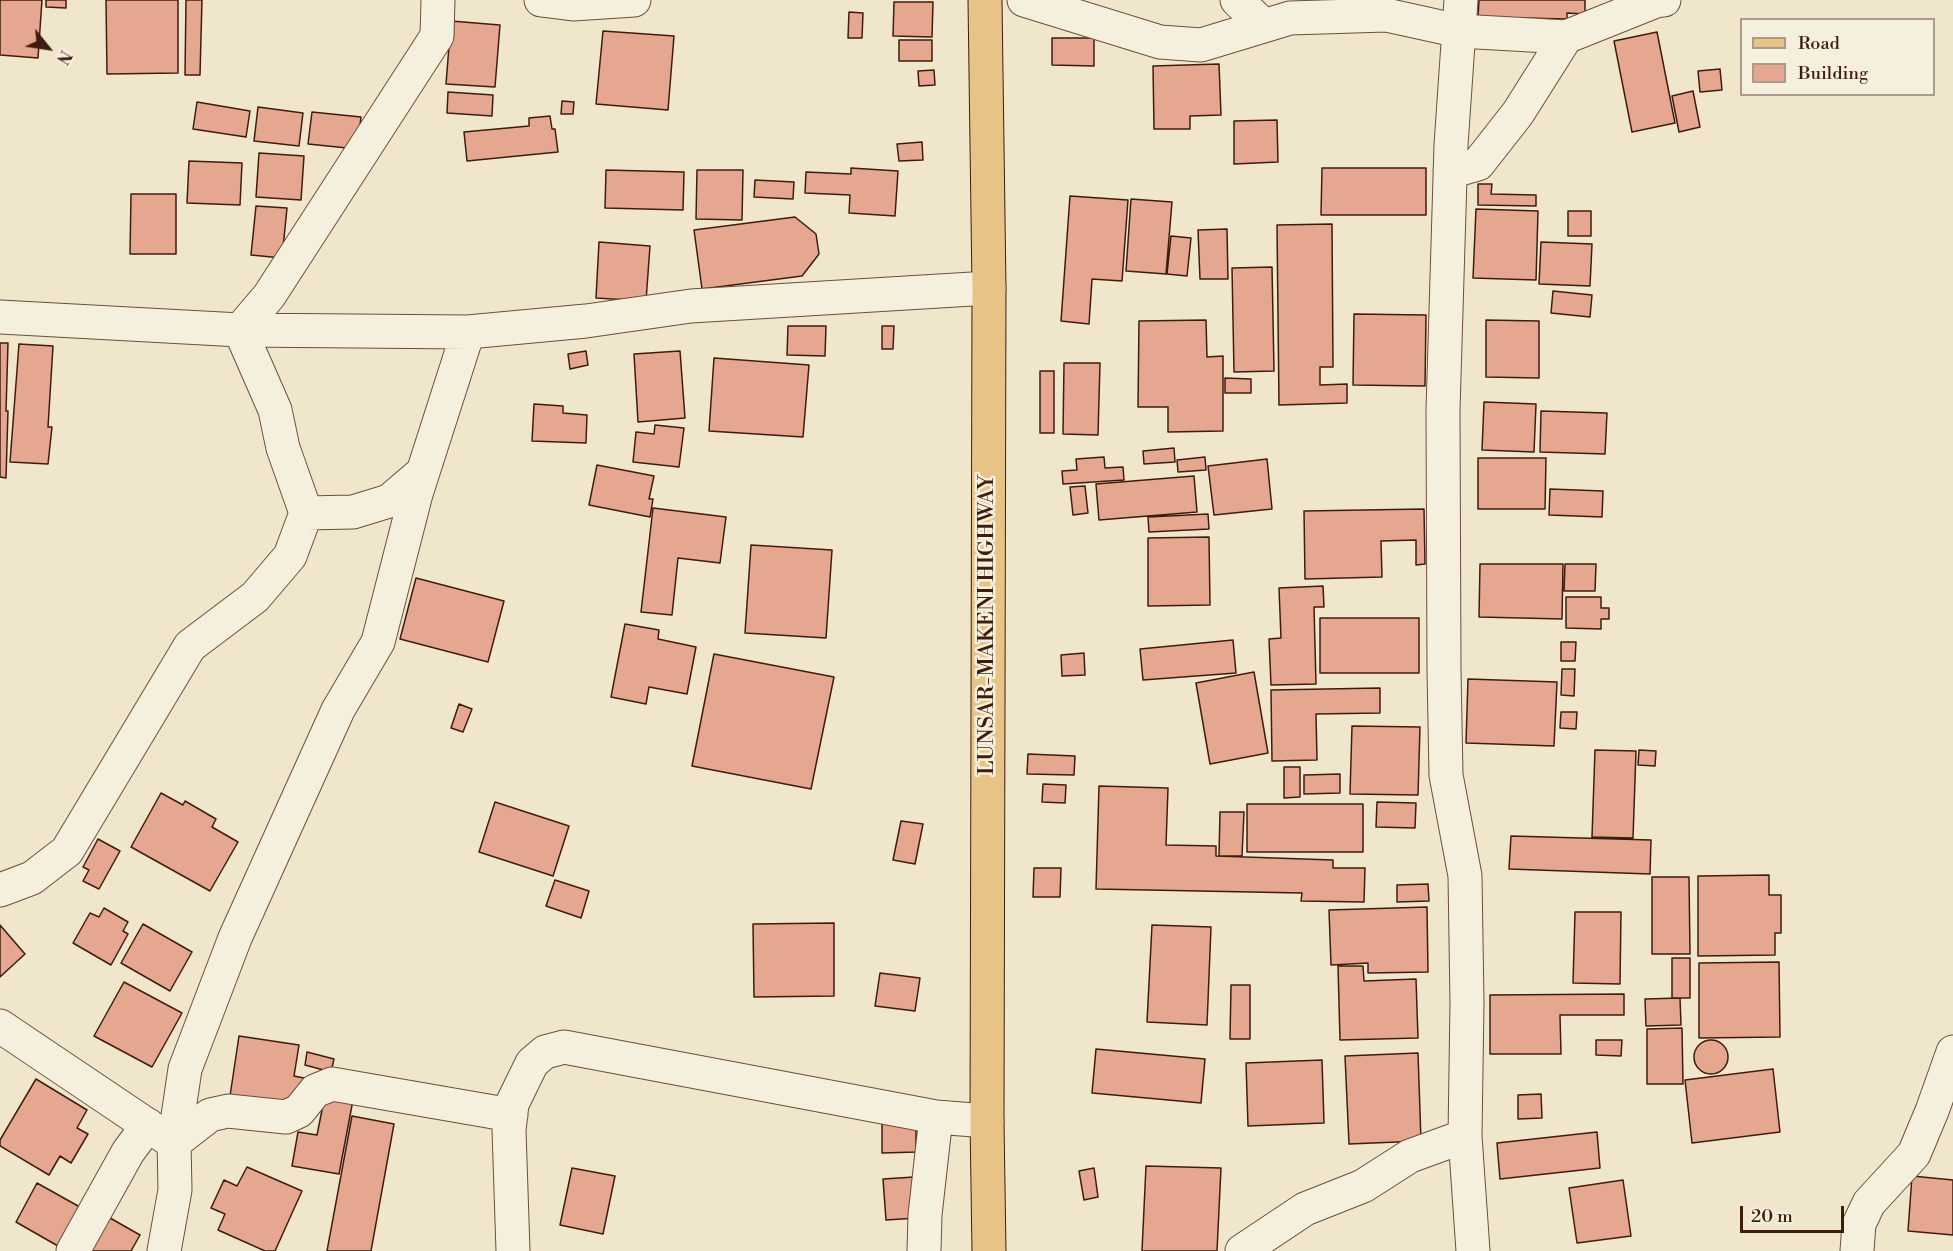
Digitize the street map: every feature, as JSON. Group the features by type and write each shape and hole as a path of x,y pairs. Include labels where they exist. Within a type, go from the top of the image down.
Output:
{"main road":[{"name":"LUNSAR-MAKENI HIGHWAY","path":"985,0 989,288 987,1121 989,1251"}],"street":[{"path":"240,330 269,296 437,36 438,0"},
{"path":"541,0 573,4 634,0"},
{"path":"1024,0 1160,42 1201,45 1290,18 1386,15 1460,16 1566,37 1656,1 1664,0"},
{"path":"1237,0 1264,26"},
{"path":"1460,16 1449,172 1443,410 1444,670 1446,776 1465,876 1467,1003 1465,1136 1473,1251"},
{"path":"1449,172 1478,164 1518,112 1566,37"},
{"path":"0,317 240,330 468,332 586,321 691,306 989,288"},
{"path":"0,890 32,878 67,851 190,646 255,597 290,556 306,513 283,448 275,410 240,330"},
{"path":"164,1251 175,1190 174,1143 185,1069 235,938 338,710 378,642 423,472 468,332"},
{"path":"306,513 353,512 389,501 423,472"},
{"path":"0,1026 174,1143"},
{"path":"513,1251 509,1130 512,1104 532,1063 545,1052 564,1047 936,1117 987,1121"},
{"path":"1857,1251 1859,1224 1869,1203 1914,1154 1953,1052"},
{"path":"174,1143 210,1114 228,1111 286,1117 299,1111 315,1091 332,1083 511,1115"},
{"path":"924,1251 925,1215 936,1117"},
{"path":"73,1251 128,1152 148,1125"},
{"path":"1242,1251 1305,1209 1363,1186 1410,1156 1465,1136"}],"building":[{"path":"0,0 42,0 38,58 0,55"},
{"path":"46,0 66,0 66,8 46,7"},
{"path":"106,0 178,0 178,73 107,74"},
{"path":"186,0 202,0 200,75 185,75"},
{"path":"1479,0 1585,0 1585,14 1567,13 1567,19 1478,17"},
{"path":"894,2 933,2 932,37 893,36"},
{"path":"849,12 863,13 862,38 848,38"},
{"path":"451,21 500,25 495,87 446,84"},
{"path":"603,31 674,36 668,110 596,104"},
{"path":"1657,32 1675,123 1632,132 1614,41"},
{"path":"1052,38 1094,38 1094,66 1052,65"},
{"path":"899,40 932,40 932,61 899,61"},
{"path":"1219,64 1221,115 1190,116 1190,129 1154,129 1153,66"},
{"path":"1720,69 1722,90 1700,92 1698,71"},
{"path":"934,70 935,85 919,86 918,71"},
{"path":"1693,91 1700,127 1679,132 1672,96"},
{"path":"448,92 493,95 492,116 447,113"},
{"path":"562,101 574,102 573,114 561,114"},
{"path":"197,102 250,111 246,137 193,129"},
{"path":"258,107 303,113 299,146 254,141"},
{"path":"312,112 361,117 357,149 308,144"},
{"path":"550,116 552,129 555,129 558,152 467,161 464,132 529,126 529,118"},
{"path":"1277,120 1278,162 1234,164 1234,121"},
{"path":"922,142 923,160 899,161 897,144"},
{"path":"259,153 304,156 301,200 256,197"},
{"path":"189,161 242,163 240,205 187,203"},
{"path":"851,168 898,171 895,216 849,213 850,195 805,193 806,172 851,174"},
{"path":"1322,168 1426,168 1426,215 1321,215"},
{"path":"606,170 684,172 683,210 605,208"},
{"path":"697,170 743,170 742,220 696,219"},
{"path":"755,180 794,182 793,199 754,197"},
{"path":"1478,184 1492,184 1491,194 1536,195 1536,206 1478,205"},
{"path":"131,194 176,194 176,254 130,254"},
{"path":"1070,196 1128,200 1122,281 1092,279 1089,324 1061,321"},
{"path":"1131,199 1172,202 1166,274 1126,271"},
{"path":"256,206 287,208 282,258 251,255"},
{"path":"1476,209 1538,211 1536,280 1473,278"},
{"path":"1568,211 1591,211 1591,236 1568,236"},
{"path":"795,217 816,234 819,254 802,276 702,289 694,230"},
{"path":"1332,224 1333,367 1320,367 1320,385 1347,384 1347,403 1279,405 1277,225"},
{"path":"1227,229 1228,279 1200,279 1198,230"},
{"path":"1171,236 1191,238 1187,276 1167,274"},
{"path":"599,242 650,246 646,301 596,298"},
{"path":"1541,242 1592,244 1590,286 1539,284"},
{"path":"1272,267 1274,371 1234,372 1232,268"},
{"path":"1553,291 1592,295 1590,317 1551,313"},
{"path":"1354,314 1426,315 1425,386 1353,385"},
{"path":"1206,320 1207,357 1223,356 1223,431 1168,432 1168,407 1138,407 1139,321"},
{"path":"1486,320 1539,321 1539,378 1486,377"},
{"path":"788,326 826,326 825,356 787,355"},
{"path":"882,326 894,326 893,349 882,349"},
{"path":"0,343 8,343 6,478 0,477"},
{"path":"19,344 53,346 48,427 52,427 48,464 10,462"},
{"path":"586,351 588,365 570,369 568,354"},
{"path":"680,351 685,418 638,422 634,354"},
{"path":"714,358 809,365 803,437 709,431"},
{"path":"1064,363 1100,363 1098,435 1063,434"},
{"path":"1040,371 1054,371 1054,433 1040,433"},
{"path":"1225,378 1251,379 1251,393 1225,393"},
{"path":"1484,402 1536,404 1534,452 1482,450"},
{"path":"534,404 563,406 563,413 587,415 586,443 532,441"},
{"path":"1541,411 1607,413 1605,454 1540,452"},
{"path":"655,425 684,428 679,467 633,462 636,432 654,434"},
{"path":"1174,448 1175,462 1144,464 1143,451"},
{"path":"1104,457 1105,468 1123,467 1124,480 1063,484 1062,471 1077,470 1076,459"},
{"path":"1205,457 1206,470 1178,472 1177,460"},
{"path":"1478,458 1546,458 1545,509 1478,509"},
{"path":"1267,459 1272,509 1214,515 1208,466"},
{"path":"597,465 654,476 649,499 653,499 650,517 589,505"},
{"path":"1194,476 1197,512 1099,520 1096,484"},
{"path":"1085,486 1088,513 1073,515 1070,487"},
{"path":"1550,489 1603,491 1602,517 1549,515"},
{"path":"653,508 726,517 720,563 678,558 672,615 641,612"},
{"path":"1424,509 1425,564 1416,565 1416,540 1381,541 1382,577 1305,579 1304,511"},
{"path":"1208,514 1209,529 1149,532 1148,517"},
{"path":"1209,537 1210,605 1148,606 1148,538"},
{"path":"751,545 832,550 826,638 745,633"},
{"path":"1480,564 1563,564 1562,619 1479,617"},
{"path":"1565,564 1596,564 1595,591 1564,591"},
{"path":"416,578 504,601 488,662 400,639"},
{"path":"1323,586 1324,607 1314,607 1316,684 1271,685 1269,639 1281,638 1279,588"},
{"path":"1566,597 1601,597 1601,608 1609,608 1609,619 1601,619 1601,629 1566,628"},
{"path":"1320,618 1419,618 1419,673 1320,673"},
{"path":"625,624 659,630 658,639 696,647 687,694 649,687 646,704 611,697"},
{"path":"1233,640 1236,673 1143,680 1140,649"},
{"path":"1561,642 1576,642 1575,661 1561,661"},
{"path":"1084,653 1085,675 1062,676 1061,655"},
{"path":"714,654 834,677 811,789 692,766"},
{"path":"1562,669 1575,669 1574,696 1561,695"},
{"path":"1254,672 1268,753 1210,764 1196,683"},
{"path":"1468,679 1557,682 1554,746 1466,743"},
{"path":"1380,688 1380,713 1316,714 1317,760 1272,761 1271,690"},
{"path":"459,704 472,709 463,732 451,728"},
{"path":"1561,712 1577,712 1576,729 1560,728"},
{"path":"1352,726 1420,727 1418,795 1350,794"},
{"path":"1595,750 1636,751 1633,838 1592,837"},
{"path":"1639,750 1656,751 1655,766 1638,765"},
{"path":"1028,754 1075,756 1074,775 1027,774"},
{"path":"1284,767 1300,767 1300,797 1284,798"},
{"path":"1340,774 1340,793 1304,794 1304,775"},
{"path":"1043,784 1066,785 1065,803 1042,802"},
{"path":"1099,786 1168,788 1166,845 1216,846 1216,856 1333,860 1333,868 1365,868 1364,902 1301,901 1302,893 1096,889"},
{"path":"161,793 183,805 185,801 216,819 212,827 238,842 210,891 131,847"},
{"path":"495,802 569,826 553,876 479,852"},
{"path":"1377,802 1416,803 1415,828 1376,827"},
{"path":"1247,804 1363,804 1363,852 1247,852"},
{"path":"1220,812 1244,812 1242,856 1219,856"},
{"path":"901,821 923,824 915,864 893,860"},
{"path":"1511,836 1651,840 1650,874 1509,869"},
{"path":"98,839 120,851 99,889 83,881 89,870 83,867"},
{"path":"1034,868 1061,868 1060,897 1033,897"},
{"path":"1769,875 1769,895 1781,895 1781,933 1775,933 1775,955 1698,956 1698,876"},
{"path":"1652,877 1689,877 1690,954 1652,954"},
{"path":"555,880 589,891 581,918 546,906"},
{"path":"1428,884 1429,901 1397,902 1397,885"},
{"path":"1427,907 1428,972 1368,973 1368,963 1331,965 1329,910"},
{"path":"104,908 128,922 123,931 128,934 111,965 73,943 90,913 99,917"},
{"path":"1575,912 1621,912 1620,984 1573,983"},
{"path":"834,923 834,996 754,997 753,924"},
{"path":"143,924 192,952 170,991 121,963"},
{"path":"0,925 25,954 0,977"},
{"path":"1152,925 1211,927 1207,1025 1147,1022"},
{"path":"1672,958 1690,958 1690,998 1672,998"},
{"path":"1779,962 1780,1037 1699,1038 1699,963"},
{"path":"1338,966 1363,966 1364,981 1416,979 1418,1038 1340,1040"},
{"path":"880,973 920,978 915,1011 875,1006"},
{"path":"124,982 182,1013 152,1067 94,1036"},
{"path":"1231,985 1250,985 1250,1039 1230,1039"},
{"path":"1624,994 1624,1015 1560,1015 1561,1054 1490,1054 1490,995"},
{"path":"1680,998 1681,1025 1646,1026 1645,999"},
{"path":"1682,1028 1683,1084 1647,1084 1647,1029"},
{"path":"239,1036 299,1045 294,1076 304,1078 300,1107 230,1096"},
{"path":"1596,1040 1622,1040 1621,1056 1596,1055"},
{"path":"1711,1040 1723,1045 1728,1057 1723,1069 1711,1074 1699,1069 1694,1057 1699,1045"},
{"path":"1096,1049 1205,1059 1201,1103 1092,1093"},
{"path":"307,1052 334,1059 331,1072 305,1065"},
{"path":"1418,1053 1421,1141 1349,1144 1345,1056"},
{"path":"1322,1060 1324,1123 1248,1126 1246,1063"},
{"path":"1773,1069 1780,1132 1692,1143 1685,1080"},
{"path":"36,1079 87,1110 77,1128 88,1134 71,1163 60,1156 49,1175 0,1146 0,1140"},
{"path":"1541,1094 1542,1118 1518,1119 1518,1095"},
{"path":"325,1095 353,1100 339,1174 292,1166 298,1132 317,1135"},
{"path":"352,1116 394,1124 371,1251 327,1251"},
{"path":"916,1119 916,1152 882,1153 882,1120"},
{"path":"1597,1132 1600,1168 1500,1179 1497,1143"},
{"path":"1146,1166 1221,1168 1217,1251 1142,1251"},
{"path":"247,1167 302,1191 275,1251 265,1251 218,1230 225,1214 211,1208 224,1180 237,1186"},
{"path":"572,1168 615,1176 603,1234 560,1225"},
{"path":"1094,1168 1098,1197 1084,1200 1079,1171"},
{"path":"1912,1176 1953,1180 1953,1235 1908,1231"},
{"path":"914,1177 917,1218 886,1220 883,1179"},
{"path":"1623,1180 1631,1236 1577,1243 1569,1188"},
{"path":"37,1183 87,1211 65,1250 16,1222"},
{"path":"103,1214 140,1235 131,1251 82,1251"}]}
